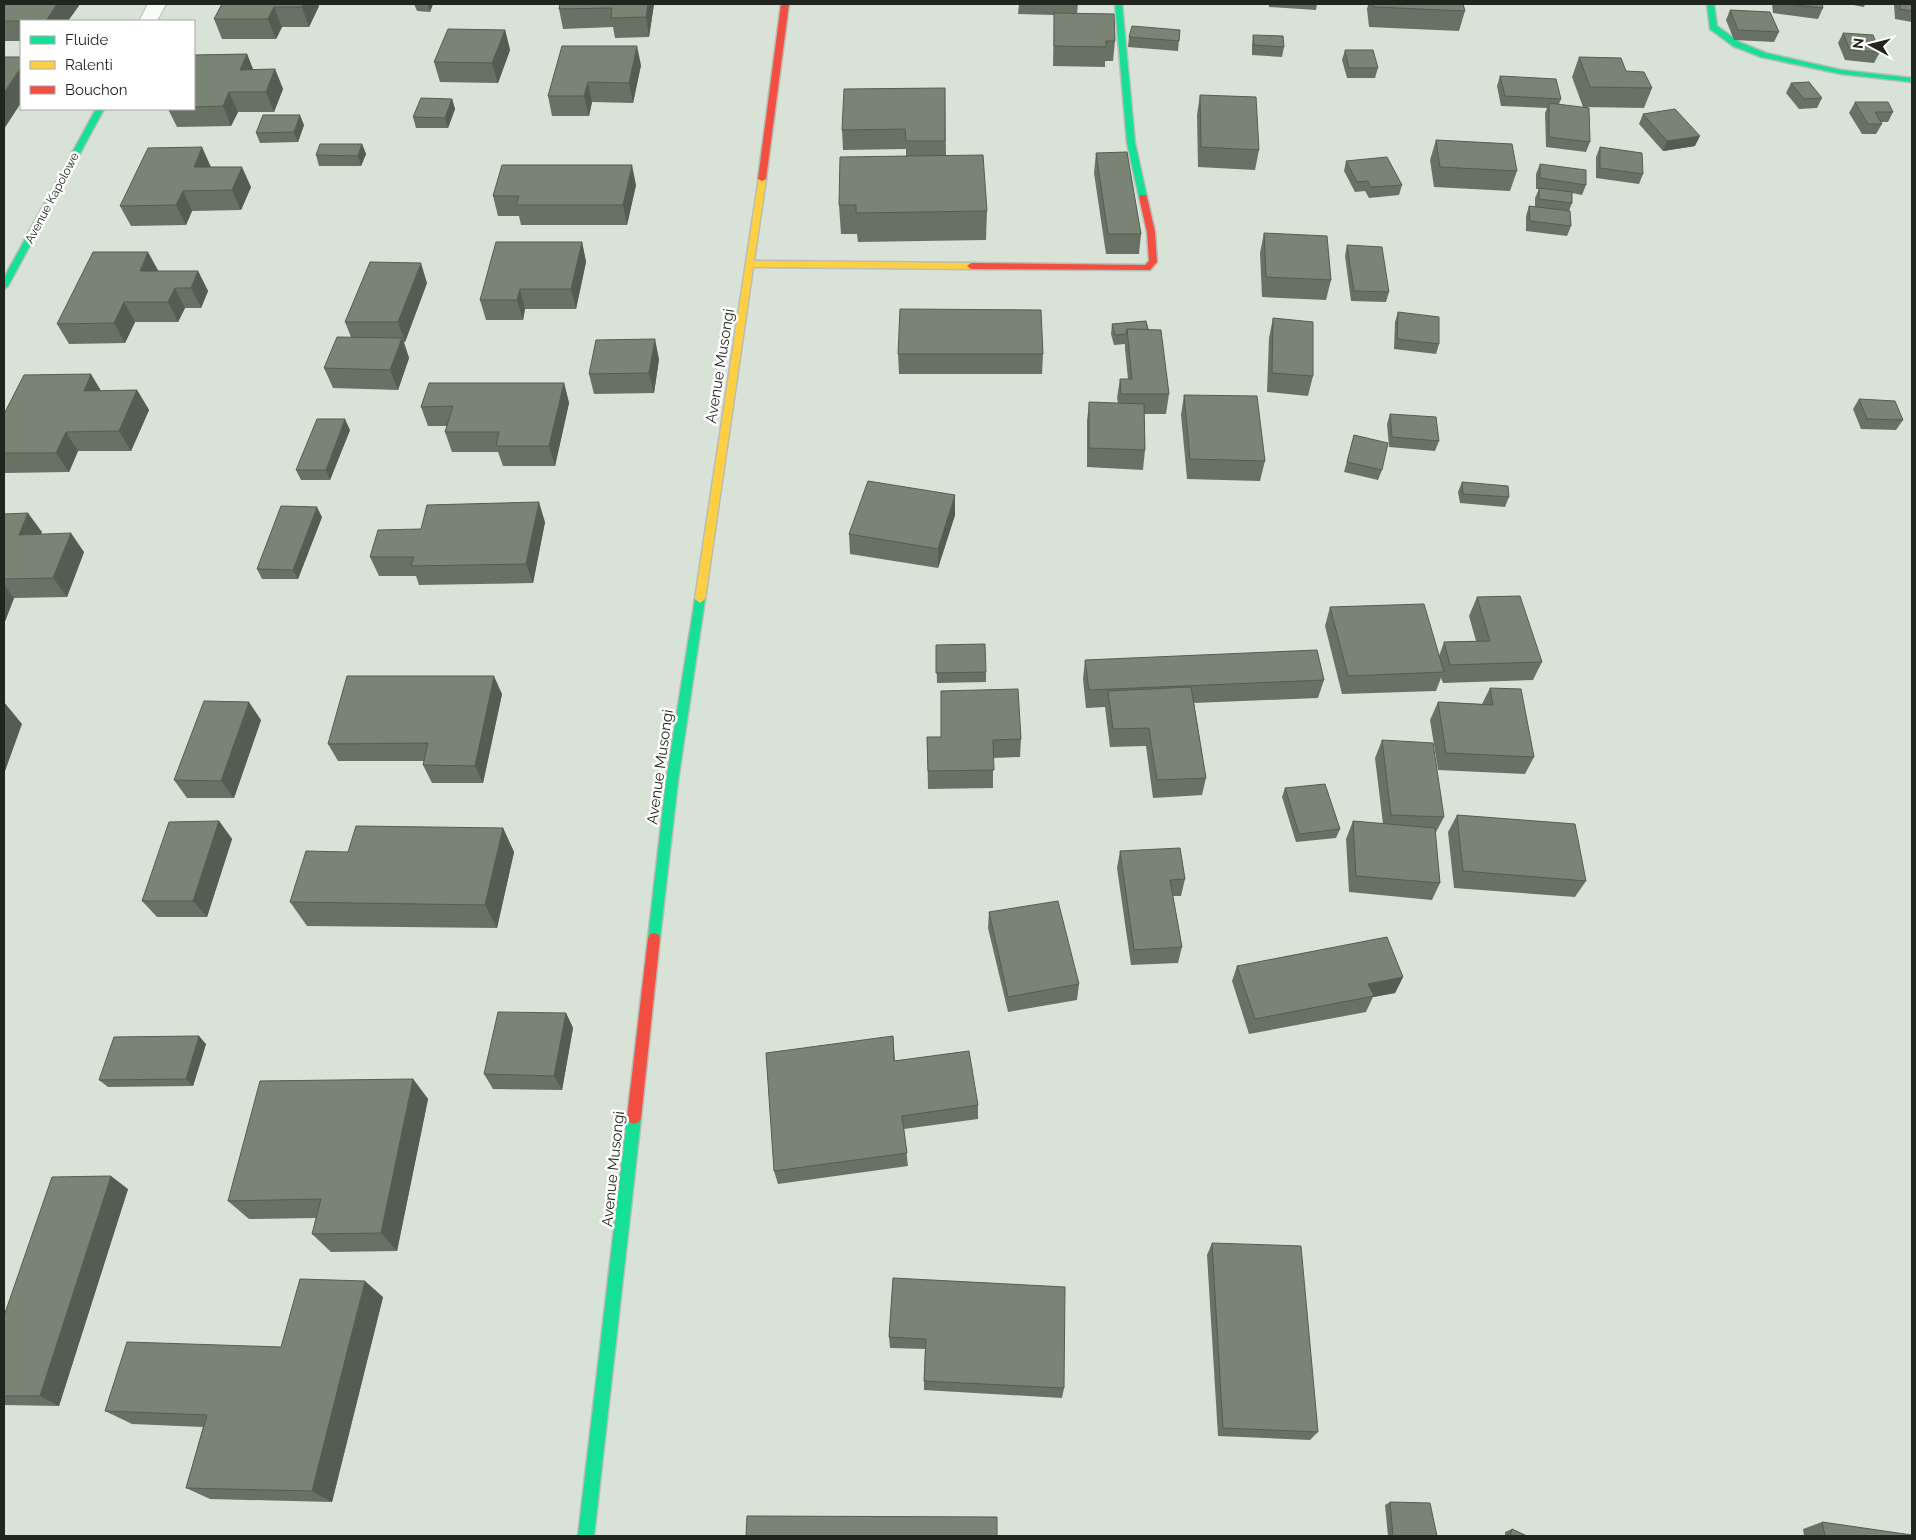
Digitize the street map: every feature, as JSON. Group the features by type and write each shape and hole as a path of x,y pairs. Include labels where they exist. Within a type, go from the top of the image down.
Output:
{"street":[{"path":"149,20 157,4"},
{"name":"Avenue Musongi","path":"586,1536 672,781 751,264 785,4"},
{"path":"751,264 1147,268 1153,262 1151,232 1131,143 1118,4"},
{"path":"1710,4 1713,27 1736,44 1764,55 1841,72 1912,80"},
{"name":"Avenue Kapolowe","path":"4,286 99,110"}],"building":[{"path":"4,4 57,4 47,20 4,21"},
{"path":"222,4 304,4 302,7 274,7 268,19 214,19"},
{"path":"560,4 648,4 646,17 611,18 612,8 559,9"},
{"path":"1373,4 1463,4 1465,11 1374,7"},
{"path":"1785,4 1822,4 1823,8"},
{"path":"1900,4 1912,4 1912,11 1900,9"},
{"path":"1730,10 1770,12 1779,32 1738,30"},
{"path":"1054,13 1114,14 1115,41 1106,41 1106,47 1054,46"},
{"path":"1132,26 1180,30 1179,41 1129,37"},
{"path":"448,29 505,30 492,63 434,62"},
{"path":"1843,33 1873,35 1880,52 1850,50"},
{"path":"1253,35 1283,36 1284,47 1254,45"},
{"path":"562,46 637,46 629,83 588,82 584,96 548,96"},
{"path":"1345,50 1373,50 1378,68 1349,68"},
{"path":"247,54 240,70 275,69 266,92 229,92 223,106 195,107 195,55"},
{"path":"4,57 20,57 20,69 4,93"},
{"path":"1579,57 1621,58 1626,71 1644,72 1652,88 1590,87"},
{"path":"1500,76 1556,79 1561,99 1505,96"},
{"path":"1809,82 1822,98 1804,99 1791,83"},
{"path":"945,88 945,141 906,141 905,129 842,130 844,89"},
{"path":"1200,95 1256,97 1259,150 1201,147"},
{"path":"421,98 452,99 445,118 413,117"},
{"path":"1855,102 1888,102 1893,112 1875,112 1882,124 1868,124"},
{"path":"1549,103 1589,108 1590,142 1549,137"},
{"path":"1675,109 1700,136 1667,141 1643,114"},
{"path":"263,115 300,115 294,132 256,133"},
{"path":"1436,140 1512,144 1517,171 1440,167"},
{"path":"320,144 362,144 358,156 316,155"},
{"path":"202,147 194,167 242,167 232,190 183,191 176,205 120,206 148,148"},
{"path":"1600,147 1642,153 1643,174 1600,168"},
{"path":"1127,152 1141,234 1108,234 1096,153"},
{"path":"983,155 987,211 856,213 856,205 839,205 840,157"},
{"path":"1387,157 1402,185 1371,187 1368,181 1357,182 1346,161"},
{"path":"1540,164 1586,170 1586,185 1540,178"},
{"path":"502,165 632,165 623,205 516,205 519,196 493,196"},
{"path":"1539,188 1572,192 1572,203 1539,199"},
{"path":"1529,206 1570,211 1571,226 1530,221"},
{"path":"1264,233 1327,236 1331,280 1266,277"},
{"path":"496,242 582,242 571,289 520,289 517,300 480,300"},
{"path":"1347,245 1382,247 1389,292 1354,291"},
{"path":"93,252 148,252 140,271 198,271 191,288 175,288 168,302 124,302 114,323 57,324"},
{"path":"370,262 421,263 398,322 345,322"},
{"path":"900,309 1041,310 1043,354 898,354"},
{"path":"1398,312 1439,317 1439,344 1397,339"},
{"path":"1273,318 1313,322 1313,376 1272,373"},
{"path":"1146,321 1148,330 1127,329 1126,334 1115,335 1112,324"},
{"path":"1127,329 1161,330 1169,394 1121,394 1120,379 1132,379"},
{"path":"337,337 402,338 390,370 324,368"},
{"path":"655,339 649,373 589,374 596,340"},
{"path":"91,374 84,391 137,390 119,431 66,432 56,453 4,453 4,414 24,375"},
{"path":"429,383 564,383 549,446 496,446 499,432 445,432 453,406 421,407"},
{"path":"1184,395 1257,396 1265,461 1190,459"},
{"path":"1859,399 1895,401 1903,420 1867,419"},
{"path":"1089,402 1144,404 1145,450 1089,448"},
{"path":"1390,414 1436,417 1439,441 1392,437"},
{"path":"317,419 345,419 326,470 296,470"},
{"path":"1354,435 1388,443 1382,470 1347,462"},
{"path":"868,481 955,495 938,549 849,534"},
{"path":"1462,482 1508,486 1509,497 1463,494"},
{"path":"539,502 526,564 411,566 414,557 370,557 378,530 421,529 427,505"},
{"path":"281,506 317,507 293,570 257,569"},
{"path":"28,513 19,535 71,533 53,578 4,579 4,514"},
{"path":"1520,596 1542,662 1450,665 1444,642 1490,641 1477,597"},
{"path":"1424,604 1444,672 1348,676 1330,607"},
{"path":"985,644 986,672 936,673 936,645"},
{"path":"1317,650 1324,680 1089,690 1085,660"},
{"path":"347,676 494,676 475,766 423,765 428,743 328,744"},
{"path":"1191,687 1206,778 1157,780 1149,728 1113,729 1108,691"},
{"path":"1490,688 1521,689 1534,757 1446,753 1438,702 1493,705"},
{"path":"1018,689 1021,739 993,740 994,770 928,771 927,737 941,737 941,691"},
{"path":"204,701 249,702 221,781 174,780"},
{"path":"1382,740 1433,743 1444,817 1391,815"},
{"path":"1325,784 1340,829 1299,834 1285,788"},
{"path":"1457,815 1575,824 1586,881 1463,871"},
{"path":"219,821 193,901 142,901 169,822"},
{"path":"1353,821 1435,828 1440,883 1356,876"},
{"path":"356,826 503,828 485,905 290,902 306,851 348,852"},
{"path":"1180,848 1185,879 1170,880 1182,947 1134,950 1120,851"},
{"path":"1058,901 1079,984 1008,997 989,912"},
{"path":"1387,937 1403,977 1368,984 1374,996 1255,1019 1237,966"},
{"path":"498,1012 566,1013 554,1076 484,1074"},
{"path":"199,1036 186,1079 99,1080 114,1037"},
{"path":"893,1036 894,1061 969,1051 978,1105 902,1116 907,1153 774,1171 766,1053"},
{"path":"413,1079 381,1233 312,1234 321,1199 228,1201 260,1081"},
{"path":"111,1176 40,1396 4,1396 4,1316 52,1177"},
{"path":"1212,1243 1301,1246 1318,1432 1223,1428"},
{"path":"893,1278 1065,1287 1064,1388 924,1381 926,1339 889,1337"},
{"path":"300,1279 365,1281 312,1491 186,1488 207,1415 105,1411 127,1342 281,1347"},
{"path":"1390,1502 1430,1503 1437,1536 1393,1536"},
{"path":"747,1516 997,1517 997,1536 746,1536"},
{"path":"1822,1522 1912,1535 1912,1536 1825,1536"},
{"path":"1512,1529 1527,1536 1510,1536"}],"traffic: fast":[{"path":"1118,4 1131,143 1143,197"},
{"path":"1710,4 1713,27 1736,44 1764,55 1841,72 1912,80"},
{"path":"4,286 99,110"},
{"path":"654,938 672,781 700,599"},
{"path":"586,1536 634,1118"}],"traffic: slow":[{"path":"700,599 762,179"},
{"path":"751,264 971,266"}],"traffic: jam":[{"path":"762,179 785,4"},
{"path":"971,266 1147,268 1153,262 1151,232 1143,197"},
{"path":"634,1118 654,938"}]}
